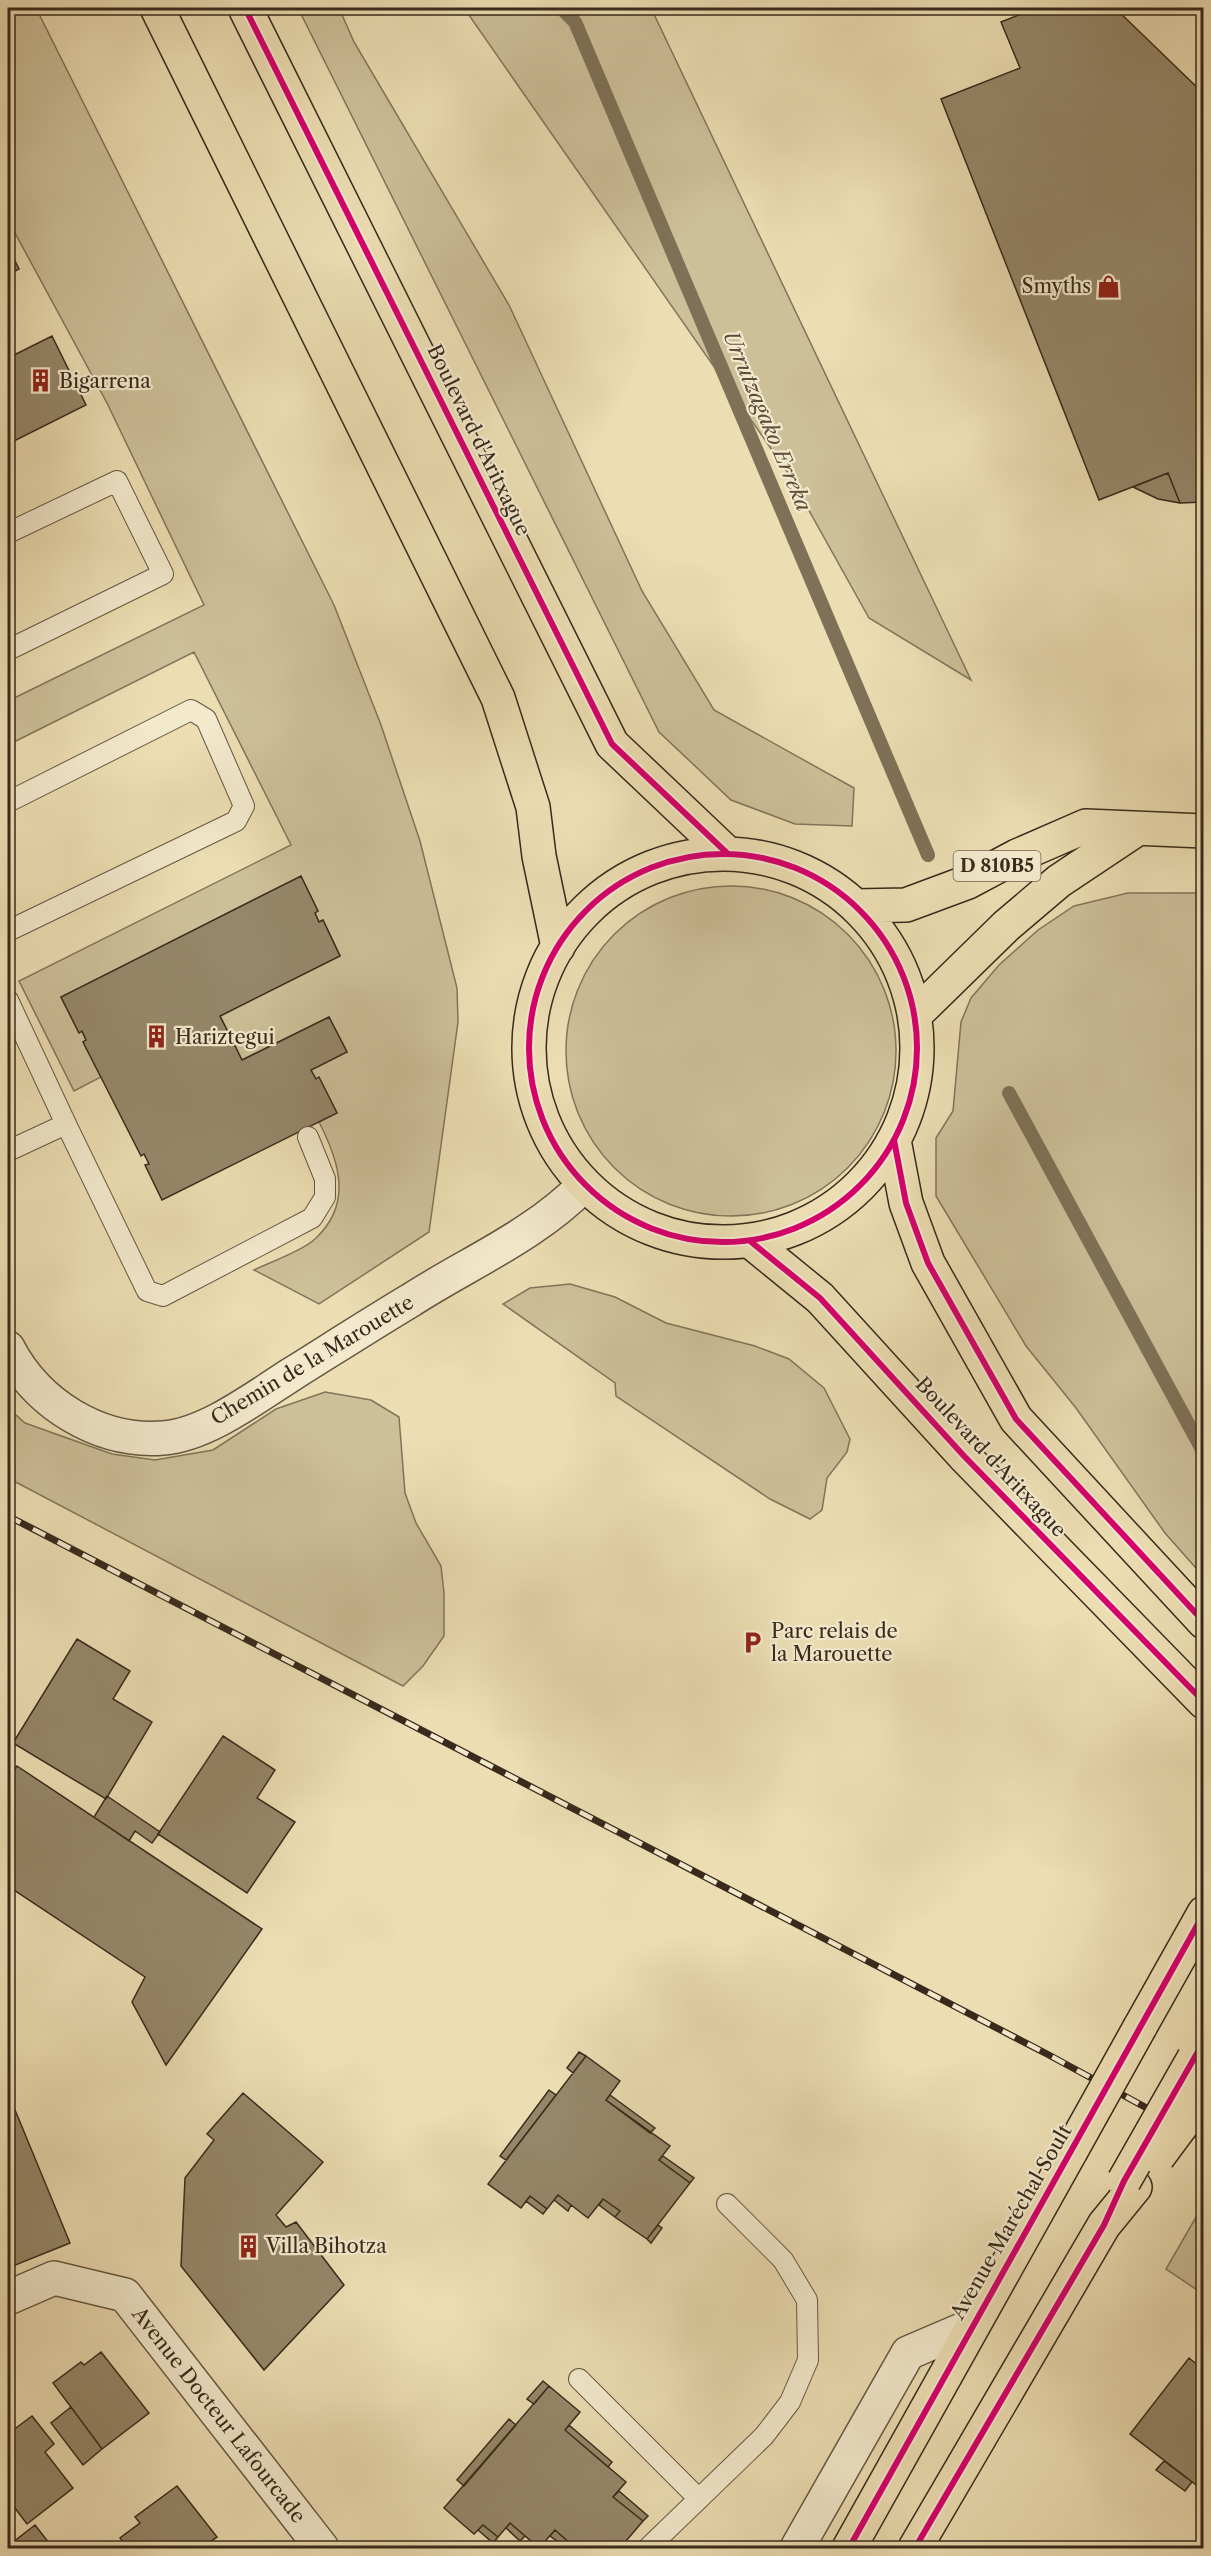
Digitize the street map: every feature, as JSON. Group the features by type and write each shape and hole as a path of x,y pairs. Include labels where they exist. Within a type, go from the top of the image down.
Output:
{"main road":[{"path":"158,8 498,698 533,807 539,856 558,947"},
{"name":"Boulevard d'Aritxague","path":"245,8 612,744 728,854"},
{"name":"D 810B5","path":"856,906 906,905 968,882 1017,856 1086,826 1203,831"},
{"name":"D 810B5","path":"915,1015 1006,926 1059,881 1137,829"},
{"path":"728,854 774,860 818,878 856,906 894,955 915,1015 917,1057 910,1100 894,1140 868,1177 834,1207 794,1229 750,1241 704,1242 660,1232 620,1213 584,1185 554,1145 535,1100 528,1050 534,1001 558,947 582,915 624,881 675,860 728,854"},
{"path":"894,1140 906,1203 928,1263 1016,1419 1203,1622"},
{"name":"Boulevard d'Aritxague","path":"750,1241 820,1298 964,1456 1203,1702"},
{"name":"Avenue Maréchal Soult","path":"849,2548 1203,1913"},
{"path":"915,2548 1130,2184 1199,2050"},
{"path":"1130,2184 1203,2095"}],"street":[{"name":"Chemin de la Marouette","path":"8,1348 17,1365 32,1384 74,1416 96,1428 118,1434 138,1438 166,1438 220,1419 417,1296 522,1237 563,1207 584,1185"},
{"name":"Avenue Docteur Lafourcade","path":"8,2298 54,2278 126,2295 322,2548"},
{"path":"797,2548 908,2353 971,2326"}],"lane":[{"path":"8,533 117,481 162,574 8,650"},
{"path":"8,802 191,710 206,719 244,806 236,821 8,931"},
{"path":"8,1000 147,1291 163,1296 312,1218 325,1197 325,1179 308,1137"},
{"path":"8,1151 66,1124"},
{"path":"648,2548 765,2436 790,2402 808,2360 807,2300 783,2260 727,2204"},
{"path":"579,2379 699,2499"}],"shaded area":[{"path":"8,8 36,8 334,605 381,725 420,841 457,988 458,1022 429,1232 319,1304 254,1270 311,1242 328,1225 335,1211 339,1182 337,1167 319,1122 337,1113 319,1078 316,1079 311,1070 347,1052 329,1017 242,1060 220,1016 340,956 323,920 319,922 315,913 318,911 301,877 61,997 79,1033 82,1031 86,1040 83,1042 101,1077 74,1091 19,981 291,845 194,652 8,745 8,701 204,605 107,403 8,220"},
{"path":"298,8 339,8 354,42 509,305 642,591 714,710 854,788 852,826 795,824 731,800 659,732"},
{"path":"464,8 651,8 971,680 869,618 788,473"},
{"path":"731,886 779,893 794,899 822,914 847,935 868,960 883,988 889,1003 896,1051 889,1099 883,1114 868,1142 847,1167 822,1188 794,1203 779,1209 731,1216 683,1209 668,1203 640,1188 615,1167 594,1142 579,1114 573,1099 566,1051 573,1003 579,988 594,960 615,935 640,914 668,899 683,893"},
{"path":"1128,893 1203,893 1203,1576 1165,1533 1076,1408 1026,1346 936,1196 936,1138 953,1111 961,1022 971,998 999,965 1038,930 1074,906"},
{"path":"570,1284 615,1297 666,1323 755,1346 789,1359 824,1388 850,1439 847,1452 827,1478 822,1510 810,1519 770,1499 616,1396 615,1383 503,1304 530,1288"},
{"path":"325,1392 371,1400 399,1417 405,1493 416,1523 441,1566 444,1593 444,1636 423,1666 403,1686 8,1478 8,1408 25,1423 112,1454 155,1460 213,1450 276,1409"},
{"path":"1203,2205 1203,2294 1166,2269"}],"building":[{"name":"Smyths","path":"1036,8 1115,8 1204,94 1204,502 1180,503 1168,473 1099,500 941,99 1020,68 1001,22"},
{"path":"8,247 19,269 8,275"},
{"name":"Bigarrena","path":"52,336 86,405 8,444 8,358"},
{"path":"1168,473 1180,503 1158,499 1133,487"},
{"name":"Hariztegui","path":"301,876 318,911 315,913 319,922 323,920 340,956 220,1016 242,1060 329,1017 347,1052 311,1070 316,1079 319,1077 337,1113 162,1200 145,1165 149,1164 144,1154 141,1156 83,1042 86,1040 82,1031 79,1033 61,997"},
{"path":"77,1639 130,1671 113,1699 152,1722 106,1799 13,1743"},
{"path":"223,1736 275,1770 257,1798 295,1822 247,1893 158,1834"},
{"path":"17,1766 262,1929 166,2065 132,2002 145,1977 8,1886 8,1779"},
{"path":"107,1796 160,1832 152,1843 135,1831 129,1841 94,1817"},
{"path":"579,2052 586,2056 573,2073 567,2068"},
{"path":"586,2056 620,2081 606,2100 670,2146 659,2160 690,2183 647,2239 615,2217 620,2211 603,2199 588,2218 558,2195 547,2209 530,2196 521,2208 488,2184"},
{"path":"549,2090 556,2095 506,2160 500,2156"},
{"path":"8,2093 70,2243 8,2268"},
{"name":"Villa Bihotza","path":"243,2093 323,2162 276,2215 286,2227 296,2222 344,2285 264,2370 181,2266 185,2178 214,2140 207,2134"},
{"path":"610,2095 655,2128 650,2133 606,2100"},
{"path":"663,2156 694,2178 690,2183 659,2160"},
{"path":"558,2195 571,2205 568,2211 554,2200"},
{"path":"530,2196 547,2209 543,2214 526,2201"},
{"path":"603,2199 620,2211 615,2217 599,2205"},
{"path":"658,2225 662,2228 651,2243 647,2239"},
{"path":"101,2352 149,2413 102,2449 53,2383 81,2362 84,2365"},
{"path":"1189,2358 1204,2370 1204,2491 1130,2434"},
{"path":"543,2381 549,2386 534,2404 527,2399"},
{"path":"549,2386 580,2412 565,2430 626,2482 613,2497 643,2521 620,2548 567,2548 571,2544 555,2530 539,2548 510,2523 498,2537 483,2525 474,2534 444,2508"},
{"path":"71,2407 102,2449 83,2465 51,2423"},
{"path":"32,2416 54,2444 45,2452 73,2488 27,2524 8,2499 8,2434"},
{"path":"509,2419 516,2425 464,2486 457,2480"},
{"path":"569,2425 612,2462 608,2467 565,2430"},
{"path":"1164,2461 1192,2482 1185,2491 1156,2470"},
{"path":"177,2486 217,2537 201,2548 128,2548 120,2538 140,2523 135,2517"},
{"path":"619,2491 648,2516 643,2521 613,2497"},
{"path":"510,2523 525,2536 520,2541 506,2528"},
{"path":"35,2525 49,2543 41,2548 10,2548 8,2546"},
{"path":"483,2525 498,2537 493,2543 478,2530"},
{"path":"555,2530 571,2544 567,2548 550,2536"}],"waterway":[{"name":"Urrutzagako Erreka","path":"561,8 575,22 928,855"},
{"path":"1009,1093 1204,1453"}],"railway":[{"path":"8,1516 1047,2054 1204,2139"}],"cycle path":[{"path":"245,8 612,744 728,854"},
{"path":"723,854 761,858 797,869 831,887 860,911 884,940 902,974 913,1010 917,1048 913,1086 902,1122 884,1156 860,1185 831,1209 797,1227 761,1238 723,1242 685,1238 649,1227 615,1209 586,1185 562,1156 544,1122 533,1086 529,1048 533,1010 544,974 562,940 586,911 615,887 649,869 685,858 723,854"},
{"path":"894,1140 906,1203 928,1263 1016,1419 1204,1622"},
{"path":"750,1241 820,1298 964,1456 1204,1702"},
{"path":"849,2548 1204,1913"},
{"path":"915,2548 1104,2225 1124,2181 1204,2041"}],"place":[{"name":"Smyths","path":"1109,286"},
{"name":"Bigarrena","path":"41,381"},
{"name":"Hariztegui","path":"157,1037"},
{"name":"Parc relais de la Marouette","path":"753,1643"},
{"name":"Villa Bihotza","path":"248,2246"}]}
